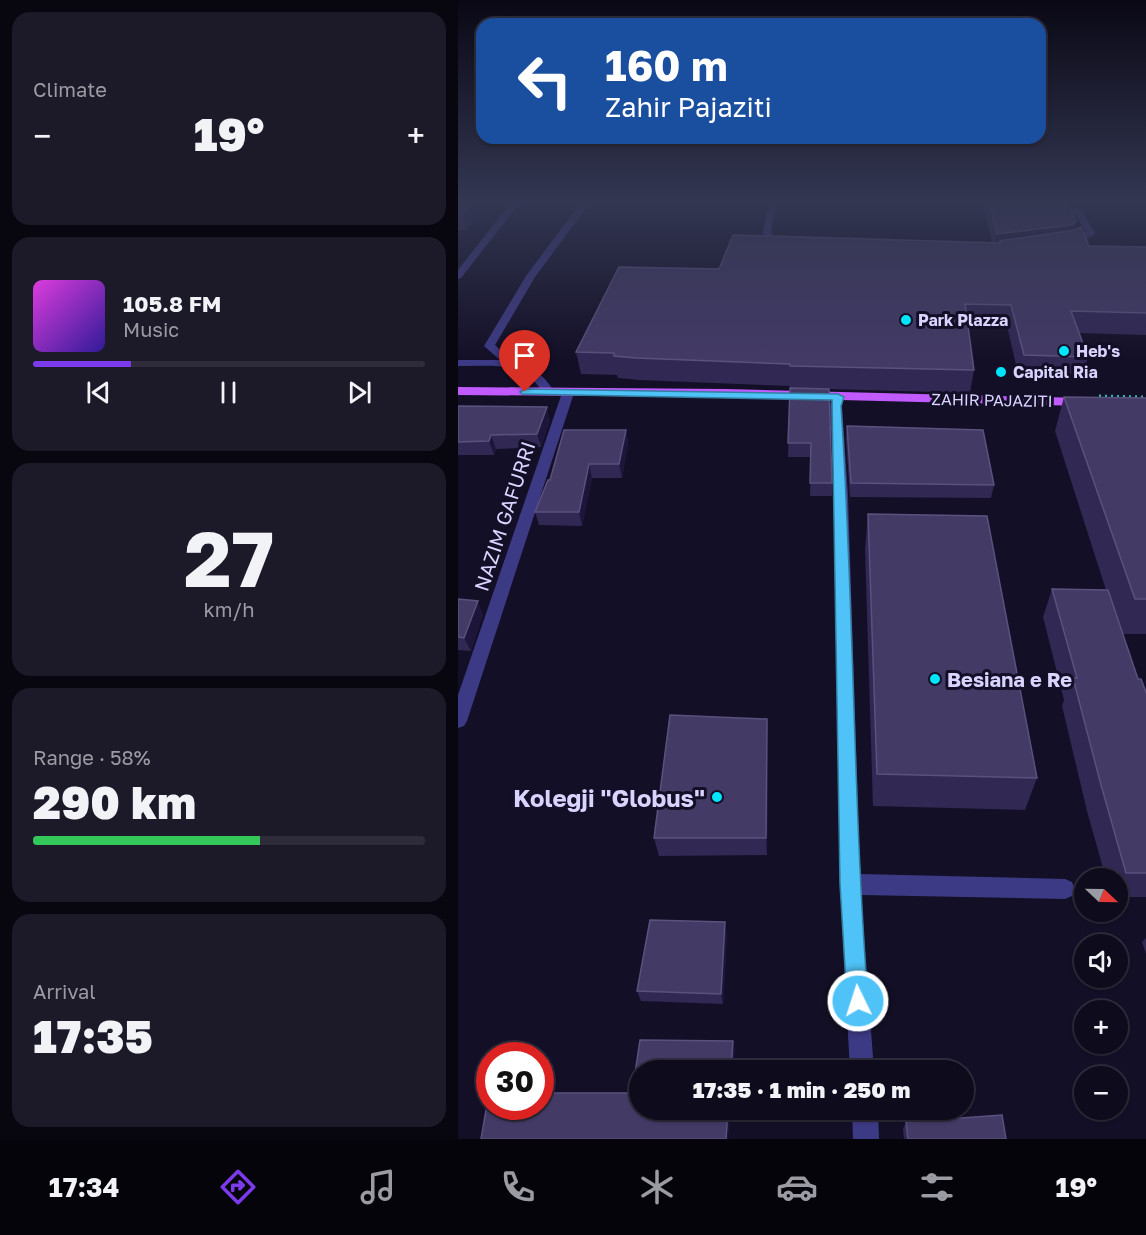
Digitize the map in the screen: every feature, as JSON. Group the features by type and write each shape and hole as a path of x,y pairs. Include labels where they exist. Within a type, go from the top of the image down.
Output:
{"main road":[{"name":"ZAHIR PAJAZITI","path":"458,391 1097,402"}],"street":[{"path":"458,276 476,253"},
{"path":"510,364 489,346 531,276 548,253"},
{"path":"458,363 510,364 534,372 544,380 548,392"},
{"name":"NAZIM GAFURRI","path":"458,721 568,393"},
{"path":"838,397 836,406 841,495 850,884 861,1060"},
{"path":"850,884 1065,889"},
{"path":"865,1120 866,1139"}],"building":[{"path":"726,253 1147,253 1147,313 1071,311 1088,357 1024,355 1011,305 965,304 974,370 790,366 790,364 636,358 614,356 614,353 576,352 619,267 719,269"},
{"path":"790,388 829,389 832,483 810,483 811,443 788,443"},
{"path":"1064,397 1147,398 1147,599 1135,599"},
{"path":"458,406 547,407 537,434 491,435 489,441 458,442"},
{"path":"847,426 983,430 994,485 851,483"},
{"path":"564,430 626,430 619,464 589,464 579,512 535,512 548,480 550,480"},
{"name":"Besiana e Re","path":"868,514 987,516 1037,778 877,774"},
{"path":"1052,589 1108,590 1138,679 1141,679 1147,695 1147,873 1128,873 1128,868 1125,868 1073,678 1077,678"},
{"path":"458,599 478,601 464,638 458,637"},
{"name":"Kolegji \"Globus\"","path":"670,715 767,719 766,838 654,838"},
{"path":"650,920 725,922 721,994 637,991"},
{"path":"640,1040 733,1041 732,1060 637,1060"},
{"path":"554,1093 629,1093 629,1120 727,1120 726,1139 481,1139 484,1120 554,1120"},
{"path":"1002,1115 1006,1139 908,1139 906,1122 974,1120 974,1117"}],"place":[{"name":"Park Plazza","path":"906,320"},
{"name":"Heb's","path":"1064,351"},
{"name":"Capital Ria","path":"1001,372"},
{"name":"Besiana e Re","path":"935,679"},
{"name":"Kolegji \"Globus\"","path":"717,797"}],"route":[{"path":"525,392 726,393 838,397 836,406 841,495 850,884 858,1001"}]}
